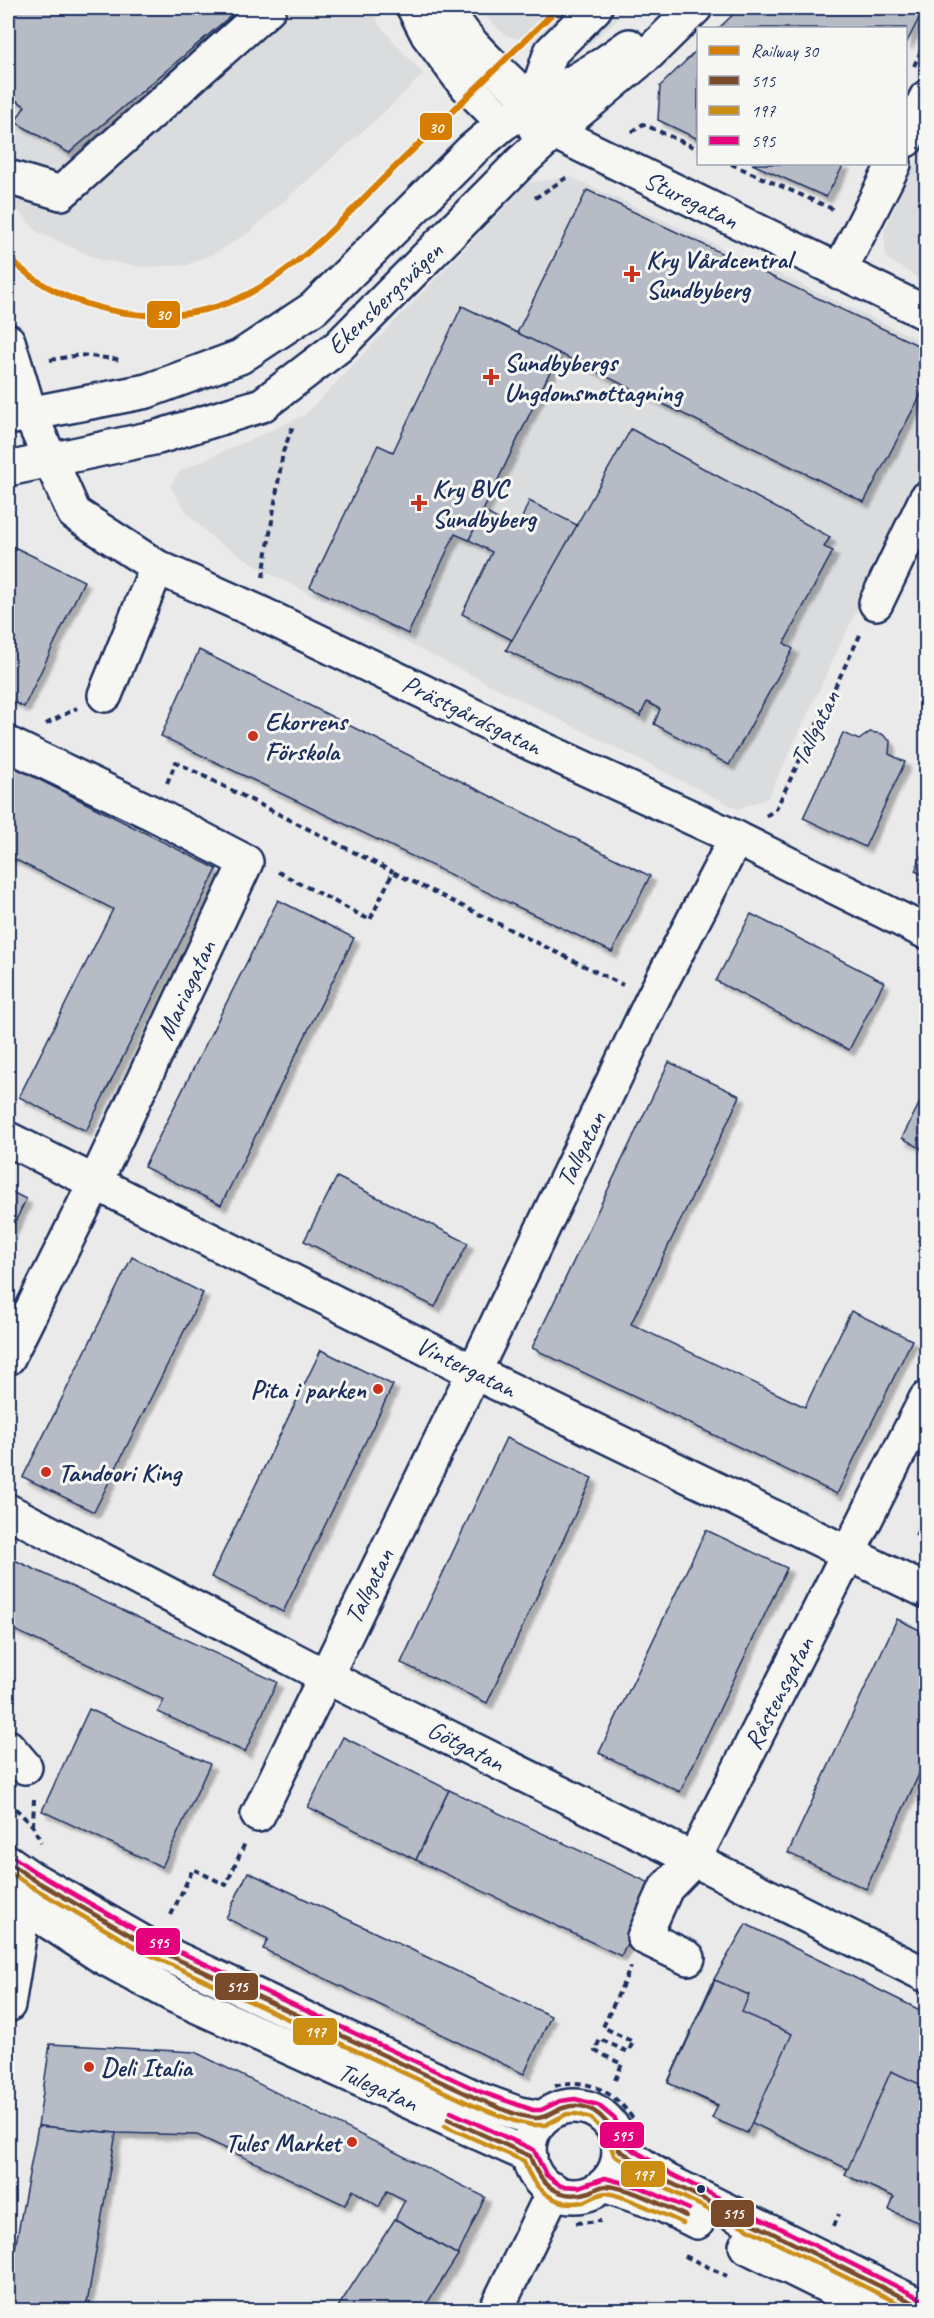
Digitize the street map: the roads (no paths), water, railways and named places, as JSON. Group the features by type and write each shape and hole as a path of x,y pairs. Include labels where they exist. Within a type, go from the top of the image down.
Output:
{"street":[{"path":"8,177 62,193 269,8"},
{"path":"414,8 428,35 463,82 504,123 554,132"},
{"path":"447,8 480,54 533,105 554,132"},
{"path":"533,105 551,52 595,8"},
{"name":"Ekensbergsvägen","path":"19,416 147,391 240,357 314,308 472,150 504,123 602,65 642,47 669,8"},
{"name":"Ekensbergsvägen","path":"8,469 158,437 262,405 339,346 519,164 642,47 695,8"},
{"path":"907,136 918,86"},
{"name":"Sturegatan","path":"554,132 927,313"},
{"path":"839,272 893,165"},
{"name":"Prästgårdsgatan","path":"12,354 19,416 51,461 74,513 157,567 258,612 532,744 736,838 927,932"},
{"path":"876,603 927,499"},
{"path":"105,695 157,567"},
{"name":"Mariagatan","path":"8,744 154,814 246,862 95,1183 8,1358"},
{"name":"Tallgatan","path":"252,1829 652,1000 736,838"},
{"name":"Vintergatan","path":"8,1140 474,1372 927,1591"},
{"name":"Råstensgatan","path":"688,1958 644,1937 666,1888 693,1860 927,1399"},
{"name":"Götgatan","path":"8,1511 325,1676 927,1975"},
{"name":"Tulegatan","path":"8,1862 31,1878 149,1946 478,2099 519,2114 542,2118"},
{"path":"8,2005 16,1901"},
{"name":"Tulegatan","path":"16,1901 101,1956 175,1996 530,2156"},
{"path":"582,2107 593,2110 610,2124 615,2132 619,2150 616,2169 604,2185 585,2195 564,2194 554,2190 538,2177 530,2156 530,2141 542,2118 563,2108 582,2107"},
{"path":"619,2150 769,2245 861,2295 927,2309"},
{"path":"604,2185 769,2245"},
{"path":"496,2310 554,2190"}],"rail line":[{"name":"30","path":"8,257 32,277 60,294 122,313 155,315 187,313 219,306 248,294 286,270 321,240 558,8"}],"place":[{"name":"Kry Vårdcentral Sundbyberg","path":"632,274"},
{"name":"Sundbybergs Ungdomsmottagning","path":"491,377"},
{"name":"Kry BVC Sundbyberg","path":"419,503"},
{"name":"Ekorrens Förskola","path":"253,736"},
{"name":"Pita i parken","path":"378,1389"},
{"name":"Tandoori King","path":"46,1472"},
{"name":"Deli Italia","path":"89,2067"},
{"name":"Tules Market","path":"352,2142"}]}
